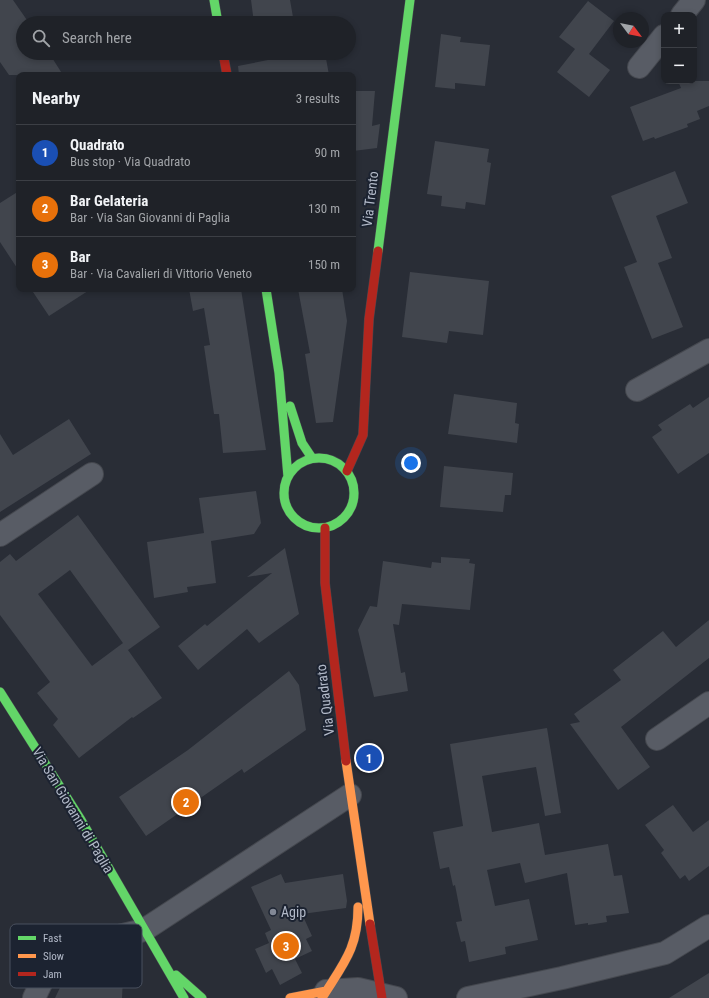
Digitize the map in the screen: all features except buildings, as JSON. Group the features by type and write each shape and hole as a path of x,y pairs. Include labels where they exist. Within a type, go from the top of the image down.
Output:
{"street":[{"path":"214,0 217,16"},
{"name":"Via Trento","path":"347,471 363,435 369,319 410,0"},
{"path":"684,12 694,0"},
{"path":"639,67 661,40"},
{"path":"225,60 227,72"},
{"path":"266,292 279,372 288,477"},
{"path":"637,390 709,350"},
{"path":"279,372 302,443 312,458"},
{"path":"322,457 331,460 347,471 353,482 355,494 352,506 346,516 337,524 325,528 314,528 303,525 294,518 287,509 284,498 284,487 294,468 312,458 322,457"},
{"path":"0,535 92,474"},
{"name":"Via Quadrato","path":"325,528 324,555 326,583 350,795 361,869 386,997"},
{"name":"Via San Giovanni di Paglia","path":"0,692 81,820 141,924"},
{"path":"657,739 709,704"},
{"path":"144,930 350,795"},
{"path":"324,994 350,956 355,942 359,925 357,893 361,869"},
{"path":"468,998 562,978 665,953 709,926"},
{"name":"Via San Giovanni di Paglia","path":"142,927 184,998"},
{"path":"166,966 202,998"},
{"path":"34,998 39,988"},
{"path":"290,998 358,989 386,997"}],"traffic: fast":[{"path":"214,0 217,16"},
{"path":"378,251 410,0"},
{"path":"266,292 279,373 288,477"},
{"path":"290,406 302,443 312,458"},
{"path":"312,458 326,458 339,464 348,473 352,479 354,493 352,507 344,518 333,526 326,528 312,528 305,526 294,518 286,507 284,500 284,486 286,479 294,468 305,460 312,458"},
{"path":"0,692 81,820 141,924"},
{"path":"142,925 184,998"},
{"path":"176,975 202,998"}],"traffic: slow":[{"path":"346,761 370,924"},
{"path":"322,998 348,956 355,934 358,907"},
{"path":"290,998 326,991"}],"traffic: jam":[{"path":"224,60 226,72"},
{"path":"347,471 363,435 369,319 378,251"},
{"path":"325,528 325,583 346,761"},
{"path":"370,924 382,998"}],"place":[{"name":"Quadrato","path":"369,758"},
{"name":"Bar Gelateria","path":"186,802"},
{"name":"Agip","path":"273,912"},
{"name":"Bar","path":"286,946"}]}
